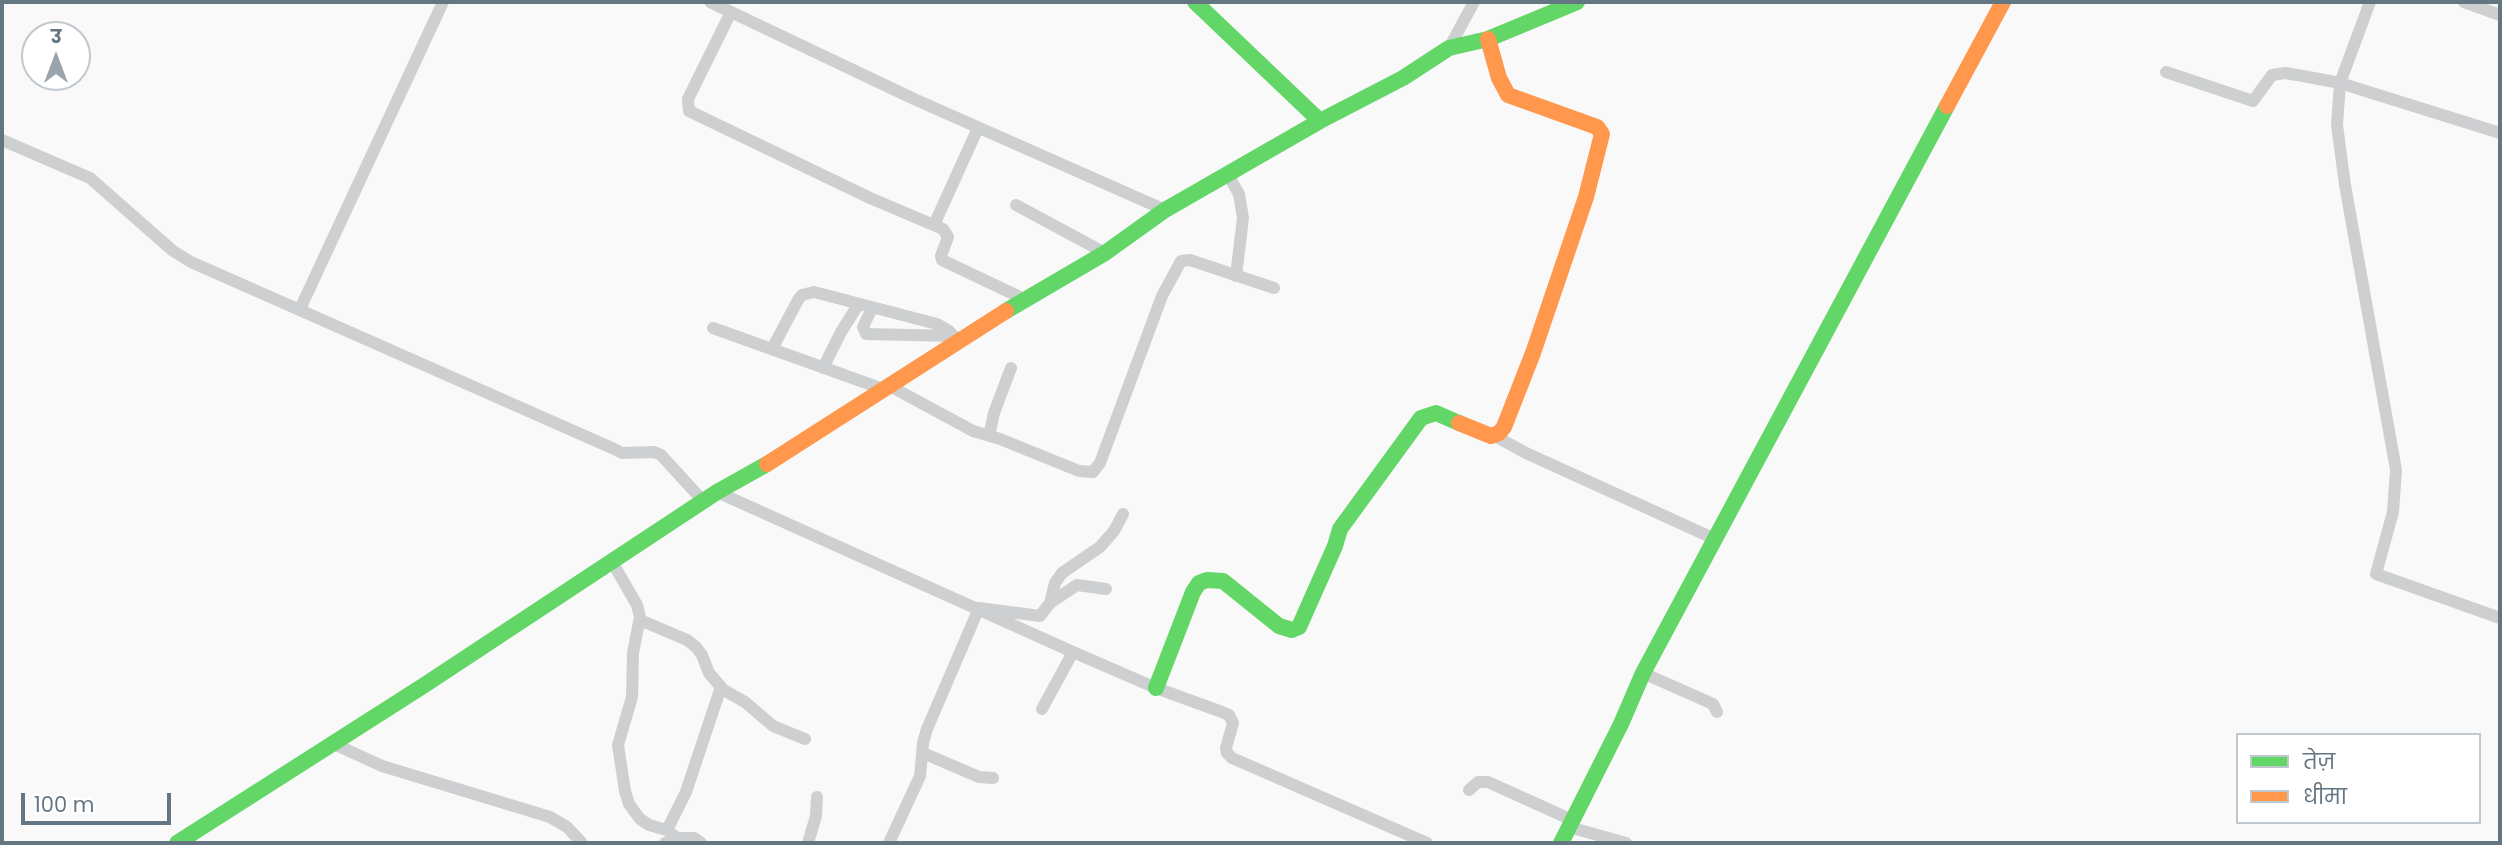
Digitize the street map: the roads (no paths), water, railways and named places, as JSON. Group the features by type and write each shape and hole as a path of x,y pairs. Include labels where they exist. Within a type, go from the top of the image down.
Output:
{"street":[{"path":"300,309 443,2"},
{"path":"709,2 978,128 1165,211"},
{"path":"1195,2 1320,121"},
{"path":"1449,48 1472,2"},
{"path":"177,843 334,744 611,560 749,475 956,339 1105,253 1165,211 1320,121 1403,78 1449,48 1488,39 1577,2"},
{"path":"1561,843 1643,674 2003,2"},
{"path":"2370,2 2340,83 2337,118 2341,156 2396,470 2393,512 2376,574 2500,618"},
{"path":"2465,2 2500,15"},
{"path":"731,12 688,99 689,111 801,166 947,232 948,241 941,256 942,260 1024,299"},
{"path":"1488,39 1499,78 1508,94 1597,127 1602,134 1586,197 1533,353 1504,427 1495,436"},
{"path":"2166,72 2252,101 2267,80 2277,73 2340,83 2500,133"},
{"path":"934,225 978,128"},
{"path":"2,140 90,178 181,257 612,449 622,453 654,452 661,455 704,502"},
{"path":"1228,175 1239,194 1243,219 1236,276"},
{"path":"1016,205 1105,253"},
{"path":"713,328 823,368 885,387 973,431 1079,471 1093,472 1100,463 1158,307 1177,265 1181,261 1190,260 1274,288"},
{"path":"772,349 802,295 814,292 937,324 956,339"},
{"path":"823,368 858,304"},
{"path":"872,308 863,327 866,334 956,339"},
{"path":"989,436 993,413 1011,368"},
{"path":"1156,688 1193,592 1199,583 1214,579 1230,585 1279,626 1292,630 1299,626 1335,546 1340,528 1421,418 1428,414 1436,413 1482,434 1495,436 1715,539"},
{"path":"718,492 1073,652 1156,688 1229,715 1233,729 1226,748 1232,758 1427,843"},
{"path":"1050,603 1055,583 1062,573 1100,547 1114,531 1123,514"},
{"path":"611,560 637,605 640,620 633,653 634,688 621,734 618,756 625,791 634,812 649,825 670,837 694,838 701,843"},
{"path":"979,608 1040,615 1050,603 1077,585 1106,589"},
{"path":"890,843 920,776 927,729 979,608"},
{"path":"640,620 687,640 702,655 706,669 722,689 745,702 767,722 805,739"},
{"path":"1042,709 1073,652"},
{"path":"1643,674 1713,704 1717,712"},
{"path":"670,837 722,689"},
{"path":"334,744 382,766 551,817 567,827 582,843"},
{"path":"923,752 979,777 993,778"},
{"path":"1469,790 1480,781 1488,782 1571,824 1626,843"},
{"path":"808,843 816,816 817,797"}]}
